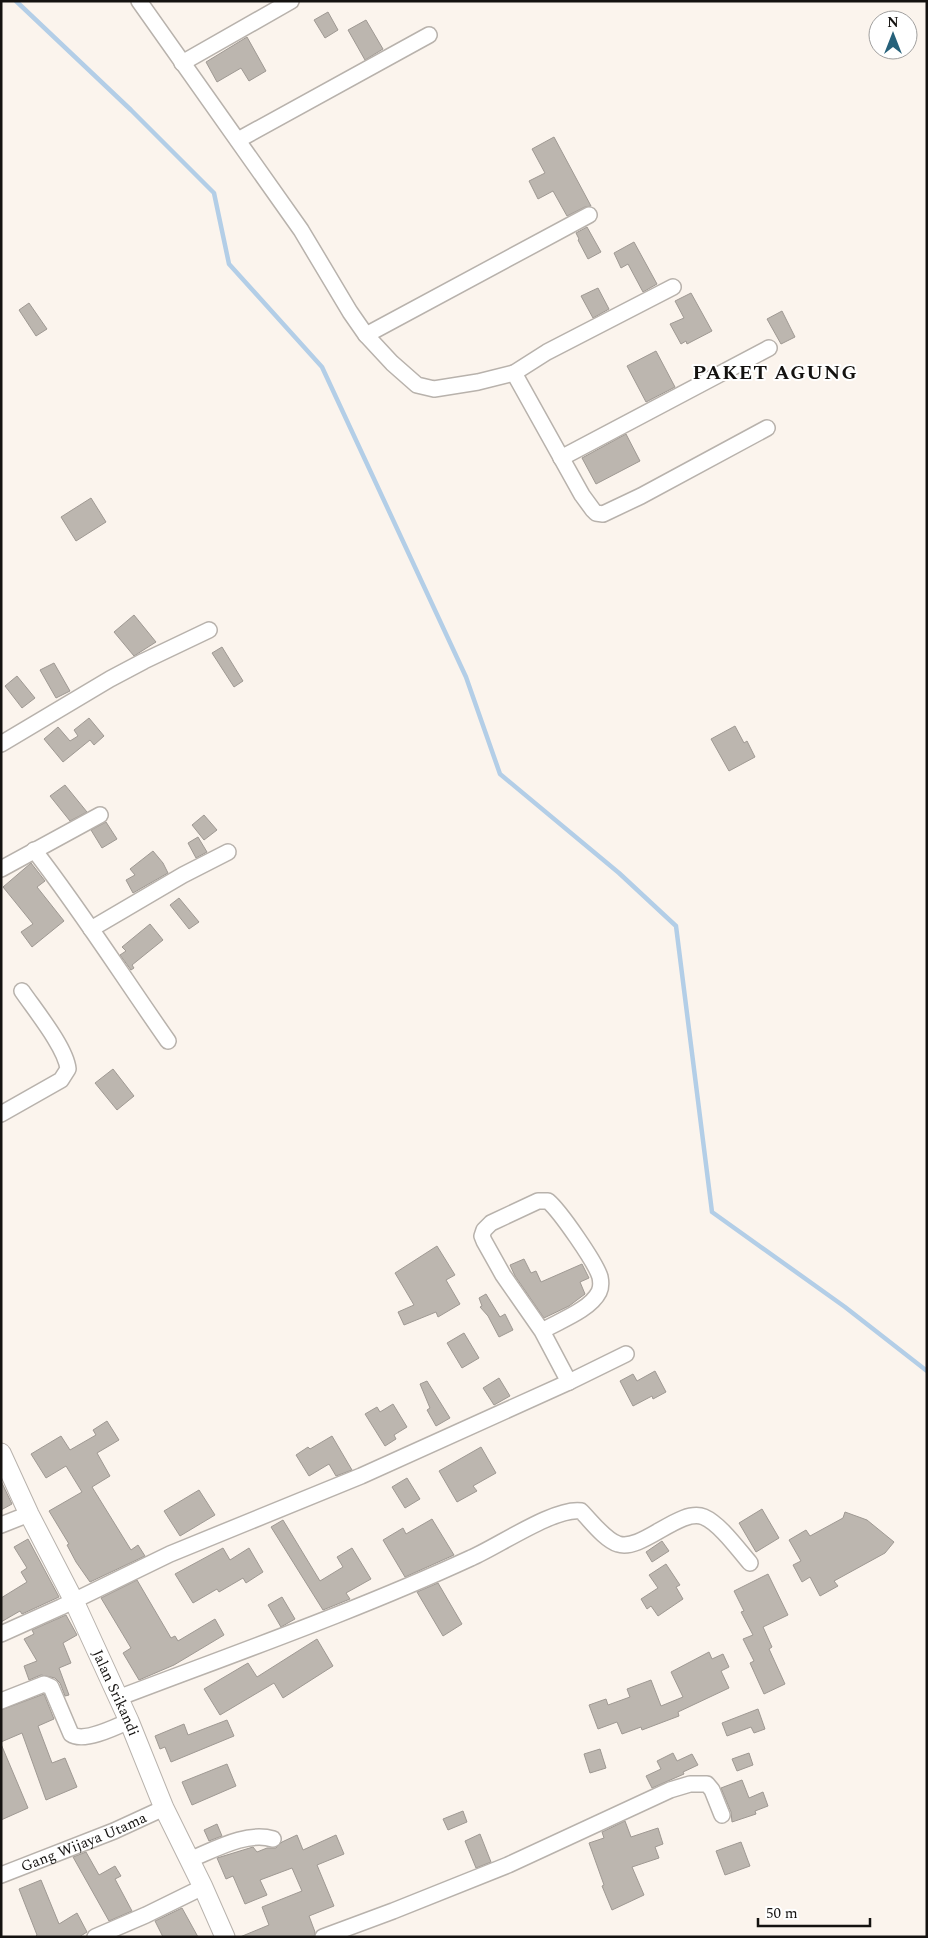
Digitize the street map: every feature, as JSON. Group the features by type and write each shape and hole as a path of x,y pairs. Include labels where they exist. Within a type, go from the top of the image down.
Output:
{"street":[{"path":"139,1 301,230 333,286 366,335 392,363 418,385 434,389 451,387 514,373 547,352 673,287"},
{"path":"182,63 291,1"},
{"path":"238,140 429,35"},
{"path":"366,335 589,215"},
{"path":"561,458 769,348"},
{"path":"514,373 561,458 590,507 596,513 603,514 641,496 767,428"},
{"path":"1,744 110,679 209,630"},
{"path":"1,869 100,815"},
{"path":"34,850 168,1040"},
{"path":"91,929 183,875 228,852"},
{"path":"1,1114 61,1080 68,1068 56,1042 22,992"},
{"path":"542,1331 591,1304 600,1290 600,1276 589,1256 557,1209 548,1201 538,1201 491,1223 484,1230 482,1236 503,1276 542,1331 569,1382"},
{"path":"1,1634 170,1554 361,1476 569,1382 626,1354"},
{"name":"Jalan Srikandi","path":"1,1453 74,1601 118,1698 164,1808 225,1937"},
{"path":"118,1698 380,1599 486,1551 566,1511 581,1511 608,1539 627,1545 635,1543 676,1521 694,1516 703,1517 721,1530 750,1563"},
{"path":"1,1525 30,1514"},
{"path":"1,1700 44,1684 49,1685 52,1687 71,1734 80,1738 128,1721"},
{"path":"324,1937 475,1878 642,1803 690,1784 707,1784 712,1790 722,1815"},
{"name":"Gang Wijaya Utama","path":"1,1875 114,1831 164,1808"},
{"path":"189,1860 247,1839 265,1837 273,1839"},
{"path":"95,1937 203,1887"}],"building":[{"path":"328,12 338,30 325,38 314,20"},
{"path":"366,20 383,49 365,60 348,30"},
{"path":"247,37 266,71 249,81 241,68 217,82 206,62"},
{"path":"554,137 591,206 567,216 553,191 538,199 529,181 545,173 532,149"},
{"path":"587,227 601,252 588,259 576,233"},
{"path":"634,242 657,284 643,292 628,264 621,268 614,253"},
{"path":"598,288 609,309 593,318 581,296"},
{"path":"691,293 712,331 687,344 686,341 681,344 670,324 684,318 675,301"},
{"path":"29,303 47,329 36,336 19,310"},
{"path":"782,311 795,337 781,344 767,319"},
{"path":"656,351 675,387 646,402 627,366"},
{"path":"626,434 640,461 596,484 582,458"},
{"path":"91,498 106,522 76,541 61,517"},
{"path":"134,615 156,642 134,656 114,632"},
{"path":"222,647 243,681 234,687 212,653"},
{"path":"54,663 70,691 56,698 40,670"},
{"path":"17,676 35,698 22,708 5,686"},
{"path":"89,718 104,736 94,745 90,740 63,762 44,739 58,727 70,741 78,736 74,730"},
{"path":"735,726 744,743 747,741 755,757 729,771 711,739"},
{"path":"65,785 87,812 70,821 50,796"},
{"path":"204,815 217,830 204,840 192,825"},
{"path":"106,822 117,839 102,848 91,830"},
{"path":"198,837 207,852 196,858 188,843"},
{"path":"153,851 163,863 168,873 133,893 126,880 135,875 130,869"},
{"path":"31,863 45,881 37,887 64,921 32,947 21,932 33,924 3,887"},
{"path":"179,898 199,922 189,929 170,905"},
{"path":"150,924 163,940 132,965 134,968 131,970 120,955 126,951 122,947"},
{"path":"113,1069 134,1096 117,1110 95,1083"},
{"path":"437,1246 455,1275 446,1280 460,1304 438,1317 436,1312 404,1325 398,1312 414,1305 395,1273"},
{"path":"524,1259 531,1273 536,1271 541,1282 582,1264 589,1278 580,1282 585,1294 569,1306 544,1318 515,1276 510,1265"},
{"path":"486,1294 500,1317 505,1314 513,1330 499,1337 488,1316 480,1307 482,1306 479,1298"},
{"path":"464,1333 479,1358 462,1368 447,1343"},
{"path":"655,1371 666,1392 653,1399 652,1396 633,1406 620,1381 633,1374 637,1381"},
{"path":"499,1378 510,1396 494,1405 483,1388"},
{"path":"427,1381 450,1418 436,1426 427,1410 430,1408 420,1384"},
{"path":"393,1404 407,1427 394,1435 396,1439 385,1446 365,1414 377,1407 380,1412"},
{"path":"107,1421 119,1440 97,1453 110,1476 92,1487 131,1550 138,1545 145,1556 90,1582 76,1562 67,1545 69,1544 49,1511 82,1492 66,1466 46,1478 31,1454 61,1436 70,1450 96,1435 93,1430"},
{"path":"332,1436 352,1470 336,1476 329,1464 309,1476 296,1455"},
{"path":"481,1447 496,1473 473,1486 477,1491 457,1502 439,1471"},
{"path":"407,1478 420,1499 405,1508 392,1487"},
{"path":"1,1481 12,1504 1,1510"},
{"path":"199,1490 215,1515 180,1536 164,1511"},
{"path":"762,1509 779,1538 756,1552 739,1523"},
{"path":"845,1512 867,1520 894,1542 885,1553 834,1581 838,1586 820,1596 810,1577 802,1582 793,1565 801,1561 789,1540 806,1530 810,1536 843,1518"},
{"path":"432,1519 454,1555 405,1577 383,1540 403,1528 406,1534"},
{"path":"283,1520 320,1581 343,1567 337,1557 352,1548 371,1579 346,1593 350,1599 323,1610 271,1527"},
{"path":"28,1539 59,1597 22,1614 20,1611 1,1622 1,1598 27,1582 21,1572 27,1568 14,1547"},
{"path":"662,1541 669,1551 652,1562 646,1552"},
{"path":"223,1548 230,1560 249,1548 263,1572 246,1583 243,1578 219,1592 217,1589 193,1603 175,1574"},
{"path":"666,1564 680,1585 676,1587 683,1599 658,1616 651,1606 647,1609 641,1599 658,1588 649,1575"},
{"path":"768,1574 788,1615 763,1627 772,1647 769,1649 785,1684 764,1694 750,1663 754,1661 743,1639 753,1635 741,1612 744,1611 734,1591"},
{"path":"137,1580 171,1638 175,1636 178,1641 215,1619 224,1635 174,1665 139,1680 123,1653 131,1648 101,1598"},
{"path":"438,1583 462,1624 443,1636 417,1592"},
{"path":"282,1597 295,1619 281,1627 268,1605"},
{"path":"66,1615 77,1635 63,1643 71,1663 59,1668 69,1695 65,1696 60,1683 55,1678 41,1675 29,1680 24,1666 37,1661 24,1639 34,1634 32,1630"},
{"path":"317,1639 333,1666 283,1698 274,1683 220,1715 204,1689 248,1663 257,1677"},
{"path":"709,1652 712,1659 723,1654 729,1667 721,1671 729,1688 678,1712 679,1716 642,1730 641,1727 622,1734 617,1722 598,1729 589,1705 606,1699 608,1705 630,1697 627,1689 651,1680 661,1706 683,1697 671,1672"},
{"path":"44,1694 54,1719 38,1726 52,1763 65,1758 77,1787 46,1800 22,1733 1,1742 1,1710"},
{"path":"758,1709 765,1729 754,1733 751,1727 727,1736 722,1723"},
{"path":"227,1720 234,1736 171,1762 165,1747 160,1749 155,1736 184,1724 188,1735"},
{"path":"1,1744 28,1808 1,1820"},
{"path":"600,1749 606,1768 590,1773 584,1754"},
{"path":"673,1753 677,1761 692,1754 698,1765 683,1772 684,1774 652,1788 646,1776 661,1769 657,1761"},
{"path":"749,1753 753,1765 737,1771 732,1759"},
{"path":"227,1764 236,1786 192,1805 182,1782"},
{"path":"742,1780 749,1798 763,1792 768,1806 755,1811 756,1814 732,1822 731,1812 721,1788"},
{"path":"463,1811 467,1822 448,1830 443,1819"},
{"path":"625,1821 631,1837 658,1828 663,1844 655,1847 659,1858 632,1867 644,1895 612,1910 602,1886 604,1885 589,1843 604,1838 602,1832"},
{"path":"217,1824 222,1836 209,1841 204,1830"},
{"path":"480,1834 491,1862 476,1868 465,1841"},
{"path":"297,1835 303,1850 336,1835 344,1854 317,1865 334,1906 309,1916 315,1932 314,1937 240,1937 269,1925 262,1907 302,1891 292,1868 260,1880 267,1895 245,1904 233,1876 226,1879 217,1858 253,1847 257,1852 267,1848 276,1848 282,1842"},
{"path":"741,1842 750,1866 725,1875 716,1851"},
{"path":"86,1852 99,1875 115,1866 121,1876 115,1879 132,1911 109,1921 73,1857"},
{"path":"41,1880 59,1924 77,1913 87,1932 79,1937 35,1937 37,1935 19,1889"},
{"path":"182,1908 198,1937 163,1937 155,1921"}],"waterway":[{"path":"16,1 131,110 214,193 229,264 322,367 466,677 500,774 619,873 676,926 712,1212 845,1307 927,1371"}],"district":[{"name":"PAKET AGUNG","path":"775,372"}]}
